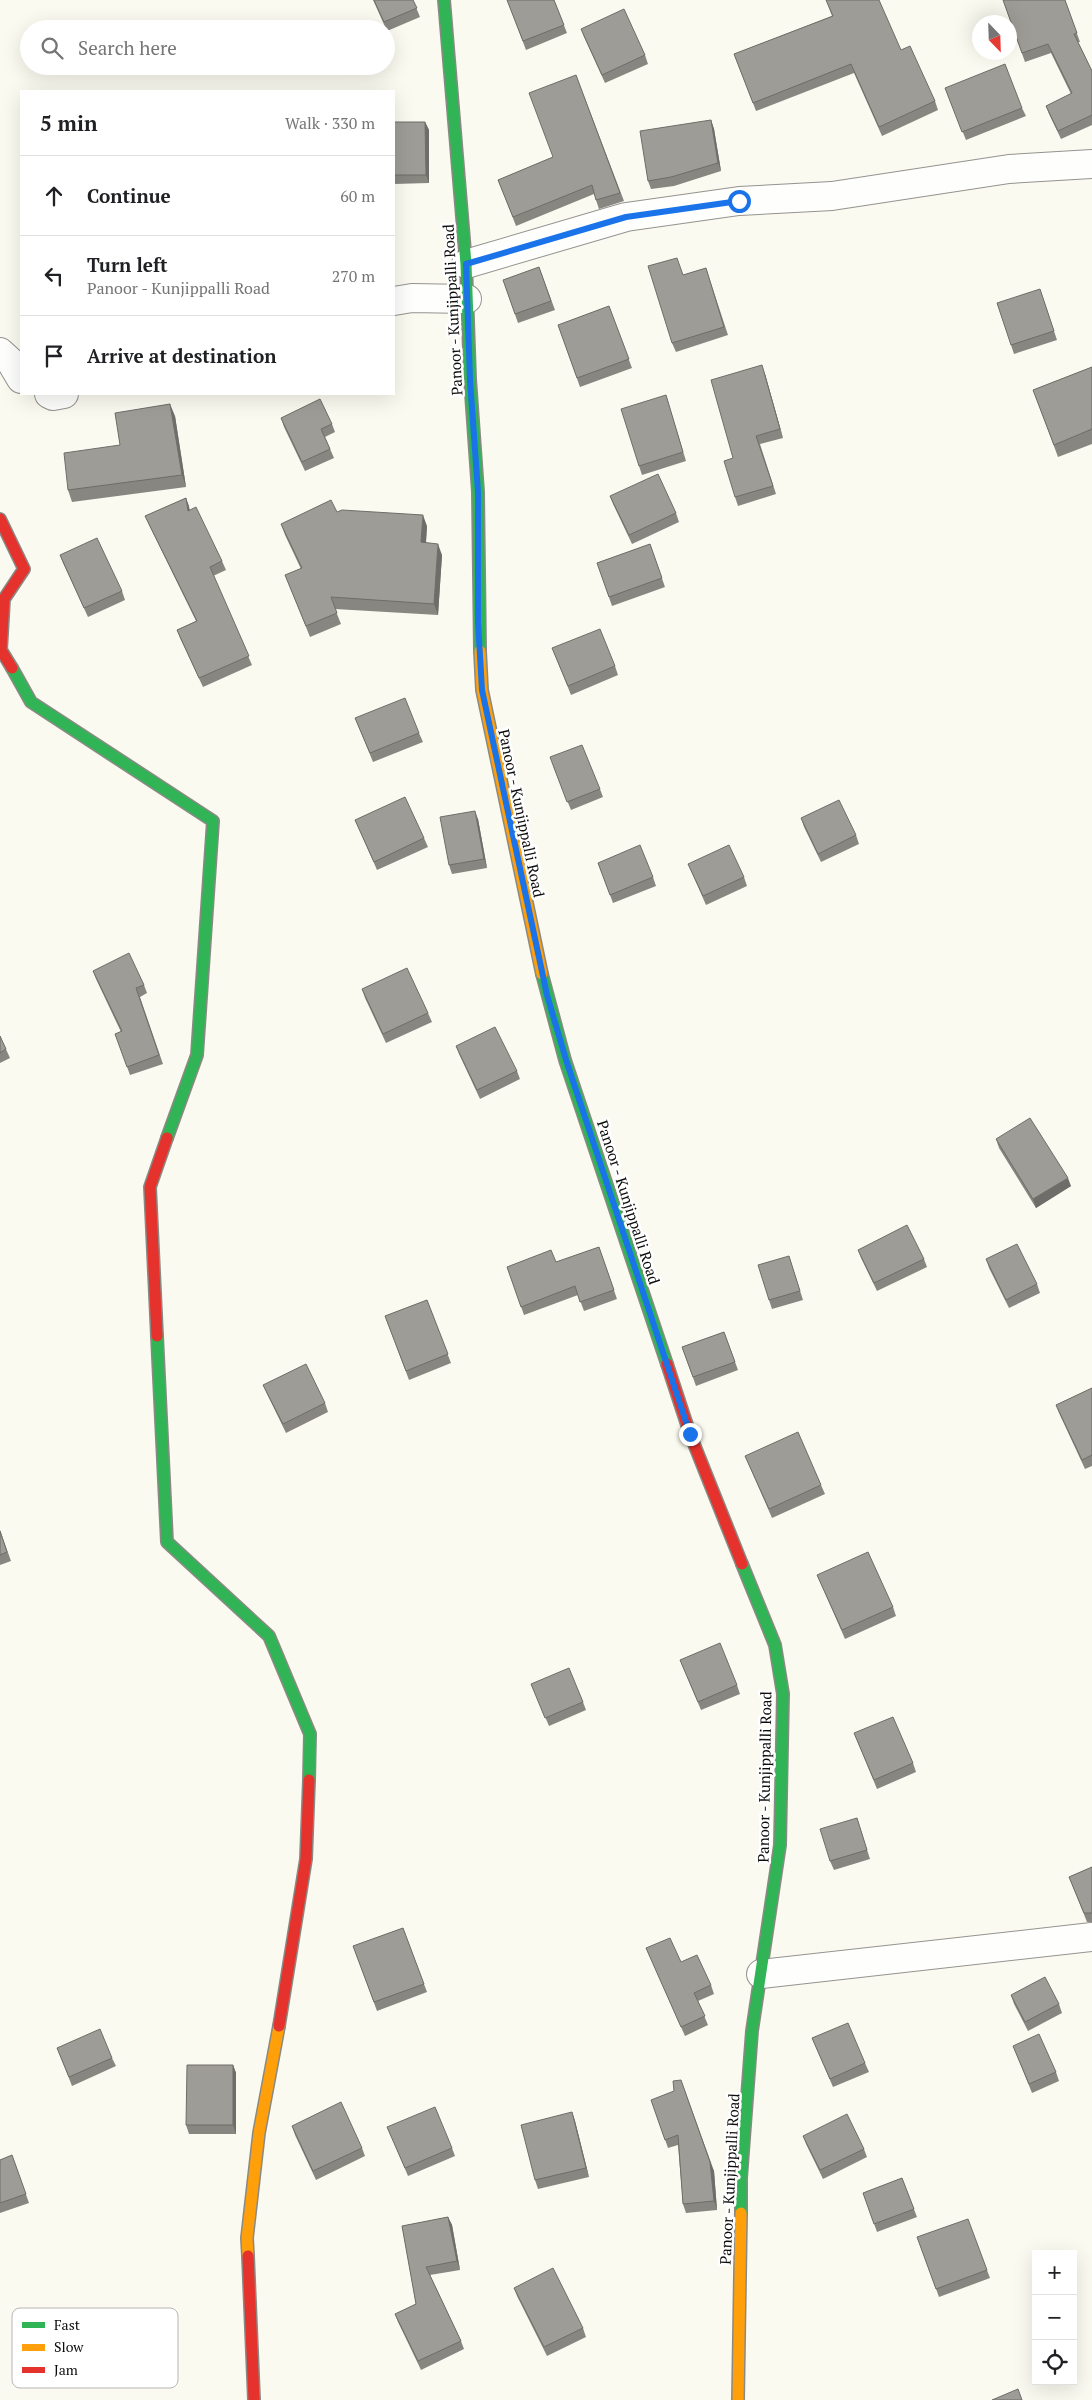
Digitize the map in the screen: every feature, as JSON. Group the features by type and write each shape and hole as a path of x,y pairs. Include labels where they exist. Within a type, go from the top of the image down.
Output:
{"main road":[{"name":"Panoor - Kunjippalli Road","path":"444,0 466,264 478,492 478,622 482,690 547,995 568,1069 690,1434 775,1645 783,1694 780,1845 752,2031 741,2178 738,2400"},
{"path":"0,519 24,569 4,599 1,650 31,702 213,821 197,1055 150,1187 167,1542 269,1636 310,1734 306,1859 286,1982 258,2133 247,2238 254,2400"}],"street":[{"path":"466,264 626,217 739,201 832,196 1009,169 1092,164"},
{"path":"395,301 412,298 467,300"},
{"path":"0,352 11,362 20,377"},
{"path":"760,1974 1092,1936"}],"building":[{"path":"374,0 413,0 417,8 389,20 383,20"},
{"path":"507,0 554,0 564,25 523,41"},
{"path":"826,0 879,0 901,50 910,46 935,101 879,127 851,64 753,103 734,54 833,16"},
{"path":"1003,0 1065,0 1077,33 1074,34 1092,71 1092,115 1058,131 1046,106 1072,93 1048,44 1022,53 1017,39 1017,15 1008,15"},
{"path":"624,9 645,55 602,75 581,29"},
{"path":"1005,64 1022,108 962,132 945,88"},
{"path":"576,75 620,193 596,200 592,185 513,217 498,180 553,157 529,93"},
{"path":"711,120 718,163 671,177 648,181 640,131"},
{"path":"395,122 425,122 426,175 395,175"},
{"path":"677,258 683,275 706,268 724,327 672,343 648,266"},
{"path":"539,267 551,301 515,314 503,280"},
{"path":"1040,289 1054,331 1011,345 997,303"},
{"path":"609,306 629,359 577,378 558,325"},
{"path":"762,365 780,429 756,436 773,486 735,497 724,461 733,458 711,380"},
{"path":"1092,367 1092,429 1054,445 1033,390"},
{"path":"666,395 683,452 639,466 621,409"},
{"path":"320,399 332,424 321,429 330,449 302,462 281,418"},
{"path":"170,404 182,475 68,490 64,453 120,445 115,413"},
{"path":"658,474 676,513 629,535 610,496"},
{"path":"186,498 188,511 196,507 222,561 210,567 249,656 199,678 177,630 197,621 145,516"},
{"path":"331,500 337,512 342,510 423,515 421,542 438,544 434,604 331,597 337,613 306,626 285,575 302,568 281,524"},
{"path":"97,538 122,591 84,608 60,555"},
{"path":"650,544 662,578 609,597 597,563"},
{"path":"600,629 615,666 568,686 552,648"},
{"path":"405,698 419,733 370,753 355,718"},
{"path":"582,745 600,789 567,802 550,757"},
{"path":"405,797 424,838 374,862 355,820"},
{"path":"839,800 856,835 818,854 801,818"},
{"path":"475,811 484,859 449,865 440,817"},
{"path":"640,845 653,877 610,895 598,863"},
{"path":"729,845 744,877 703,896 688,864"},
{"path":"129,953 144,985 136,988 159,1055 127,1067 115,1034 122,1031 93,971"},
{"path":"407,968 428,1013 383,1034 362,989"},
{"path":"495,1027 517,1071 477,1090 456,1046"},
{"path":"0,1036 6,1049 0,1053"},
{"path":"1030,1118 1068,1178 1033,1199 996,1139"},
{"path":"907,1225 924,1259 874,1283 858,1250"},
{"path":"1017,1244 1037,1284 1006,1300 986,1259"},
{"path":"599,1247 614,1290 580,1302 575,1286 521,1307 507,1267 551,1250 556,1262"},
{"path":"789,1256 800,1291 769,1300 758,1265"},
{"path":"427,1300 448,1354 406,1371 385,1316"},
{"path":"724,1332 735,1362 693,1377 682,1347"},
{"path":"306,1364 325,1403 283,1424 263,1385"},
{"path":"1092,1388 1092,1455 1082,1460 1056,1405"},
{"path":"798,1432 821,1485 769,1509 745,1456"},
{"path":"0,1531 7,1552 0,1555"},
{"path":"868,1552 893,1607 842,1630 817,1575"},
{"path":"720,1643 737,1685 698,1702 680,1660"},
{"path":"569,1668 583,1702 545,1718 531,1684"},
{"path":"893,1717 913,1763 874,1780 854,1733"},
{"path":"857,1818 867,1850 830,1861 820,1829"},
{"path":"1092,1867 1092,1913 1084,1913 1069,1877"},
{"path":"403,1928 424,1984 374,2002 353,1946"},
{"path":"670,1938 681,1962 697,1955 711,1985 694,1993 705,2016 681,2027 646,1948"},
{"path":"1045,1977 1059,2004 1025,2022 1011,1995"},
{"path":"848,2023 865,2063 830,2079 812,2038"},
{"path":"100,2029 112,2058 69,2077 57,2048"},
{"path":"1039,2034 1056,2072 1029,2084 1013,2046"},
{"path":"187,2065 233,2065 233,2125 186,2125"},
{"path":"681,2080 710,2162 714,2201 683,2204 678,2135 665,2140 651,2100 674,2091 673,2081"},
{"path":"341,2102 362,2148 313,2171 292,2126"},
{"path":"435,2107 452,2148 405,2168 387,2127"},
{"path":"572,2112 586,2168 535,2180 521,2125"},
{"path":"847,2114 864,2149 820,2170 803,2136"},
{"path":"12,2155 26,2194 0,2203 0,2160"},
{"path":"902,2178 914,2209 874,2224 863,2193"},
{"path":"448,2217 457,2261 426,2267 461,2341 418,2361 395,2314 416,2304 402,2226"},
{"path":"968,2219 987,2270 936,2289 917,2237"},
{"path":"553,2268 583,2328 544,2347 514,2288"},
{"path":"1018,2389 1022,2400 992,2400"}],"traffic: fast":[{"path":"444,0 466,264 470,379 478,492 480,651"},
{"path":"12,668 31,702 213,821 197,1055 167,1138"},
{"path":"542,974 565,1060 667,1364"},
{"path":"157,1336 167,1542 269,1636 310,1734 309,1780"},
{"path":"741,2213 741,2178 752,2031 780,1845 783,1694 775,1645 742,1564"}],"traffic: slow":[{"path":"480,651 482,690 542,974"},
{"path":"248,2256 247,2238 259,2133 279,2026"},
{"path":"738,2400 741,2213"}],"traffic: jam":[{"path":"0,519 24,569 4,599 1,650 12,668"},
{"path":"157,1336 150,1187 167,1138"},
{"path":"667,1364 690,1434 742,1564"},
{"path":"279,2026 306,1859 309,1780"},
{"path":"248,2256 254,2400"}],"route":[{"path":"690,1434 566,1060 547,995 520,878 482,690 478,622 478,492 470,380 466,264 626,217 739,201"}]}
